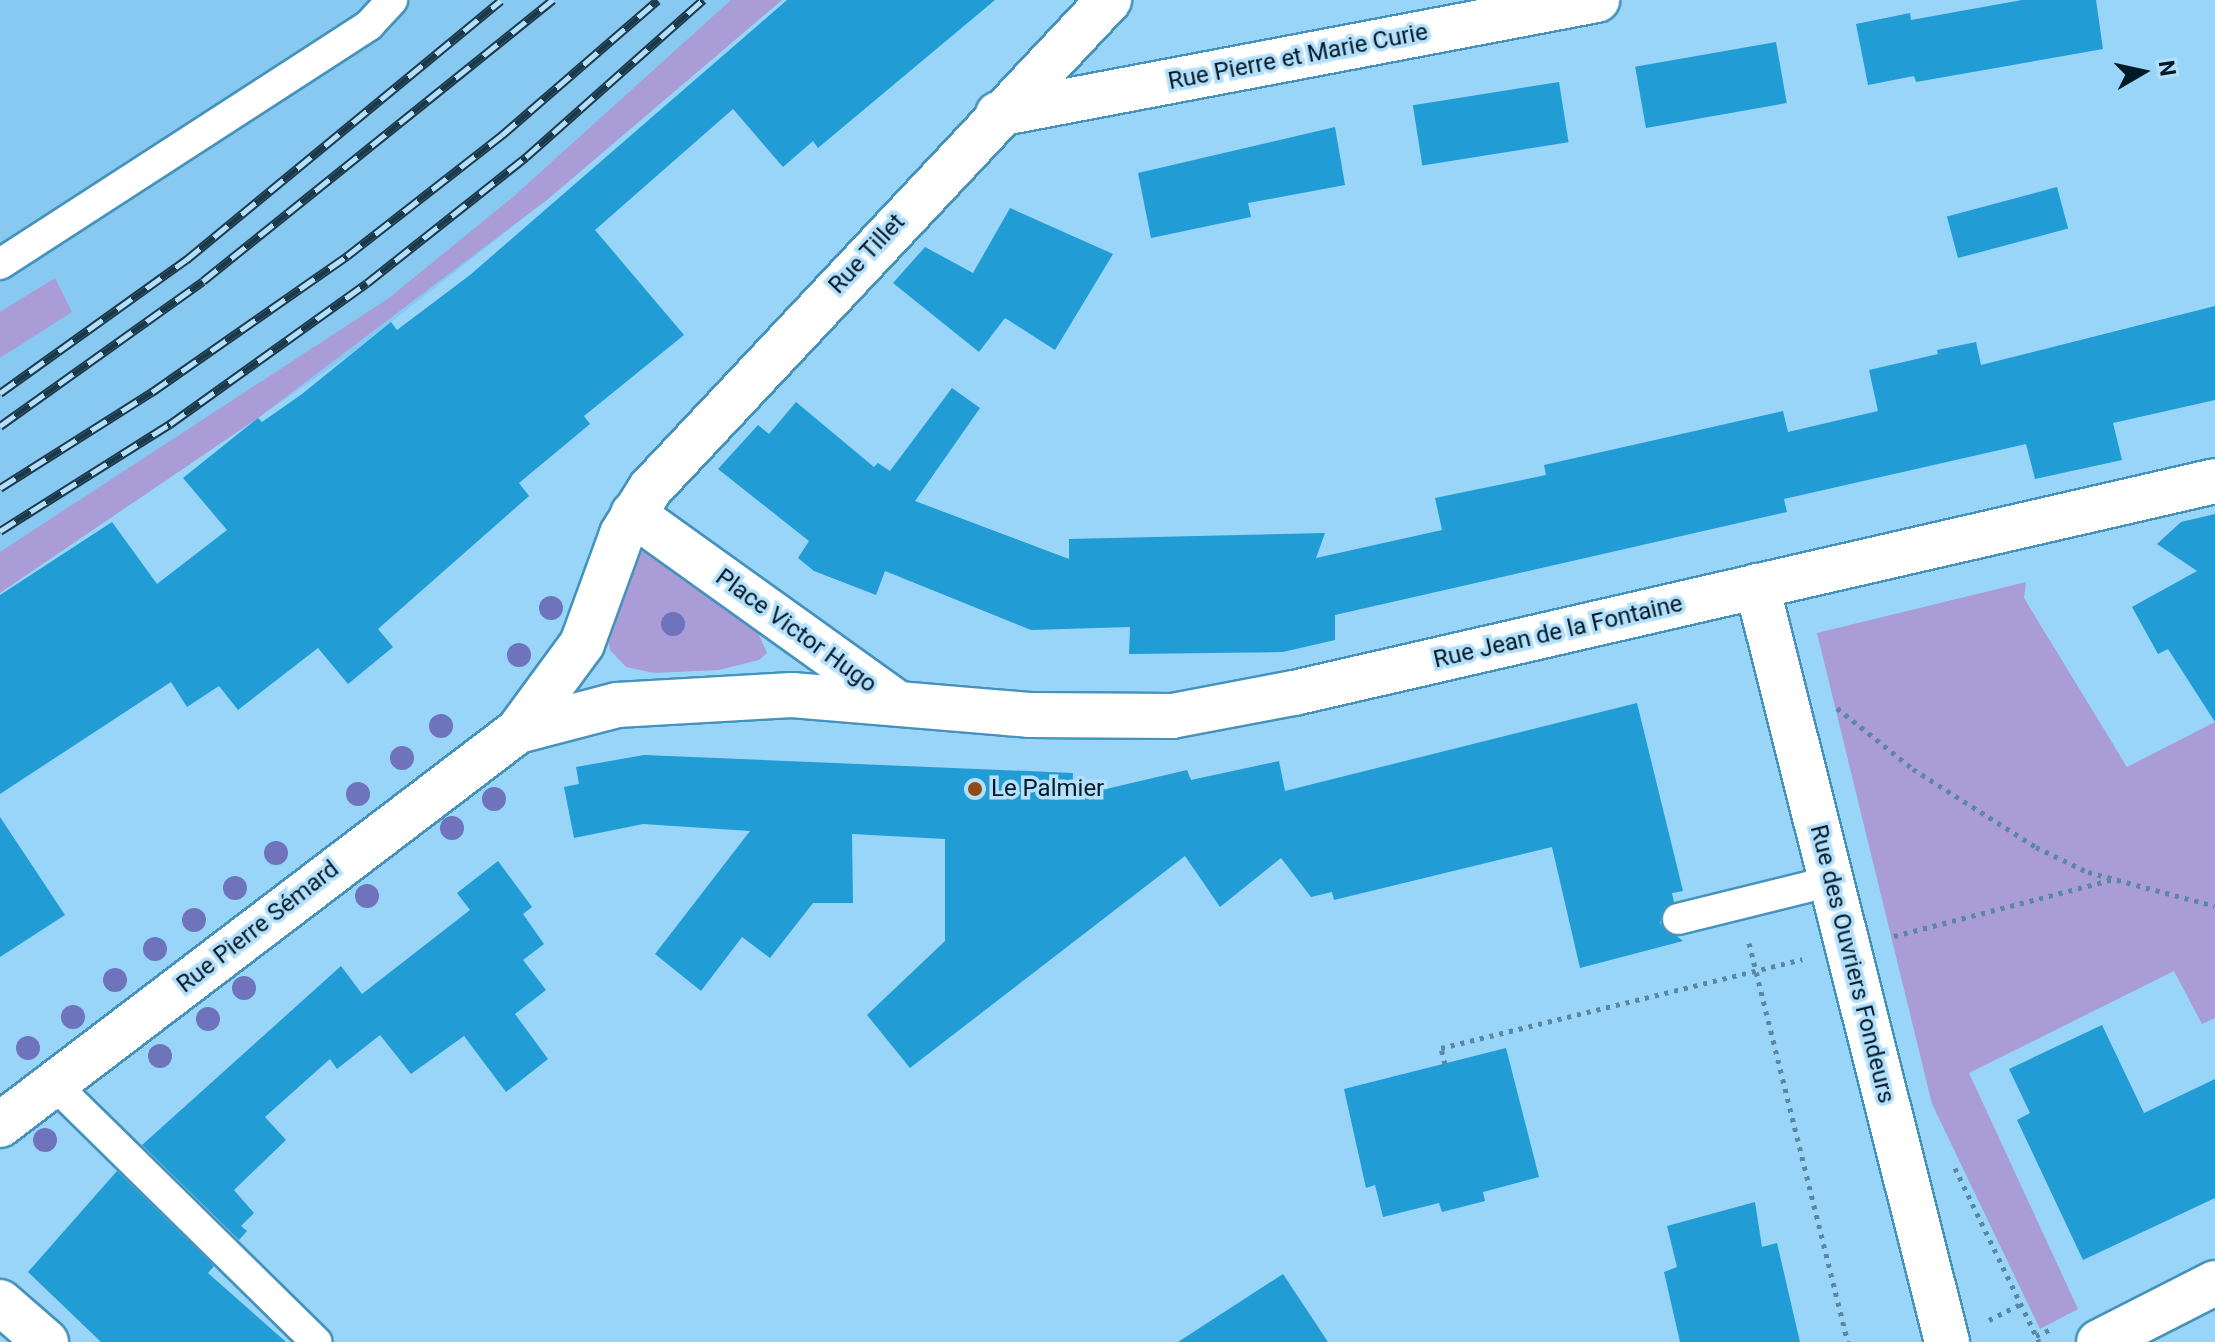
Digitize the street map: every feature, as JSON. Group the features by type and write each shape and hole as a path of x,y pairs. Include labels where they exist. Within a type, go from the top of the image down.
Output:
{"street":[{"name":"Rue Tillet","path":"633,514 672,464 998,114 1109,0"},
{"name":"Rue Pierre et Marie Curie","path":"998,114 1597,0"},
{"name":"Rue Jean de la Fontaine","path":"893,700 1029,715 1144,717 1249,703 2215,481"},
{"name":"Place Victor Hugo","path":"633,514 893,700"},
{"path":"518,731 582,644 633,514"},
{"name":"Rue des Ouvriers Fondeurs","path":"1757,586 1947,1342"},
{"name":"Place Victor Hugo","path":"518,731 617,705 792,695 893,700"},
{"name":"Rue Pierre Sémard","path":"0,1125 518,731"},
{"path":"2099,1342 2215,1283"},
{"path":"0,1302 46,1342"}],"lane":[{"path":"0,264 369,25 392,0"},
{"path":"1678,919 1831,881"},
{"path":"54,1084 317,1342"}],"path":[{"path":"1826,702 1975,811 2036,847 2114,879 2215,906"},
{"path":"1445,1064 1441,1048 2114,879"},
{"path":"1739,904 1848,1342"}],"shaded area":[{"path":"0,0 782,0 548,199 349,355 258,418 0,578"},
{"path":"731,0 782,0 548,199 258,418 0,593 0,552 389,298 514,196"},
{"path":"55,278 72,312 0,358 0,312"},
{"path":"652,549 755,626 767,653 759,660 719,670 654,673 626,667 610,650 605,620 634,554"},
{"path":"2026,582 2024,598 2127,767 2215,722 2215,1018 2202,1024 2174,971 1969,1073 2078,1309 2040,1329 1932,1104 1817,633"}],"building":[{"path":"787,0 995,0 818,148 813,141 783,167 733,109 595,230 684,335 584,416 590,424 519,483 529,496 378,629 393,647 348,684 318,648 238,710 219,686 187,707 171,682 0,794 0,595 112,522 157,584 227,530 183,478 258,418 262,422 302,394 391,322 397,330 470,275"},
{"path":"2022,0 2096,0 2103,49 1916,82 1914,76 1868,85 1856,24 1910,13 1911,20"},
{"path":"1776,42 1787,103 1646,128 1635,67"},
{"path":"1559,82 1569,142 1422,165 1413,105"},
{"path":"1335,127 1345,185 1248,203 1251,217 1151,238 1138,173"},
{"path":"2057,187 2068,229 1958,258 1947,217"},
{"path":"1010,208 1113,254 1055,350 1005,318 979,352 893,283 925,247 973,273"},
{"path":"2215,306 2215,400 2113,423 2122,460 2035,479 2026,444 1784,499 1787,512 1335,615 1335,640 1283,652 1129,654 1130,627 1031,630 885,571 876,595 814,571 798,558 809,541 718,469 758,425 769,434 796,402 874,467 878,463 890,471 952,388 980,408 915,501 1069,559 1069,539 1325,533 1316,558 1442,530 1435,498 1546,475 1544,465 1783,411 1788,432 1878,411 1869,370 1938,354 1937,350 1976,342 1981,365"},
{"path":"2215,514 2215,722 2168,649 2158,654 2132,607 2197,571 2157,544 2181,522"},
{"path":"1637,703 1683,891 1672,893 1674,902 1665,907 1660,923 1683,941 1580,968 1552,847 1334,900 1332,892 1311,897 1281,858 1220,907 1185,856 910,1068 867,1015 945,941 945,839 852,834 853,903 813,903 770,958 742,937 701,991 655,954 750,831 643,824 574,838 564,787 579,784 576,767 644,755 1073,773 1072,797 1187,770 1191,780 1279,761 1285,791"},
{"path":"0,817 65,915 0,957"},
{"path":"498,861 532,907 523,914 544,944 523,960 546,990 515,1014 548,1059 506,1092 464,1036 411,1074 380,1035 337,1069 330,1059 265,1117 286,1140 234,1190 254,1213 241,1226 247,1231 239,1240 142,1145 341,966 362,994 470,910 457,893"},
{"path":"2102,1025 2144,1113 2215,1079 2215,1198 2083,1260 2017,1120 2030,1113 2009,1069"},
{"path":"1506,1048 1539,1177 1483,1192 1485,1201 1442,1212 1439,1203 1383,1217 1375,1185 1366,1188 1344,1089"},
{"path":"117,1171 214,1266 208,1273 286,1342 101,1342 28,1272"},
{"path":"1755,1202 1762,1247 1777,1243 1800,1342 1680,1342 1664,1272 1677,1267 1667,1226"},
{"path":"1283,1274 1328,1342 1178,1342"}],"railway":[{"path":"0,393 186,260 501,0"},
{"path":"0,426 203,281 553,0"},
{"path":"0,488 152,392 347,256 502,135 658,0"},
{"path":"0,531 170,424 367,283 526,157 703,0"}],"place":[{"name":"Le Palmier","path":"975,789"}]}
